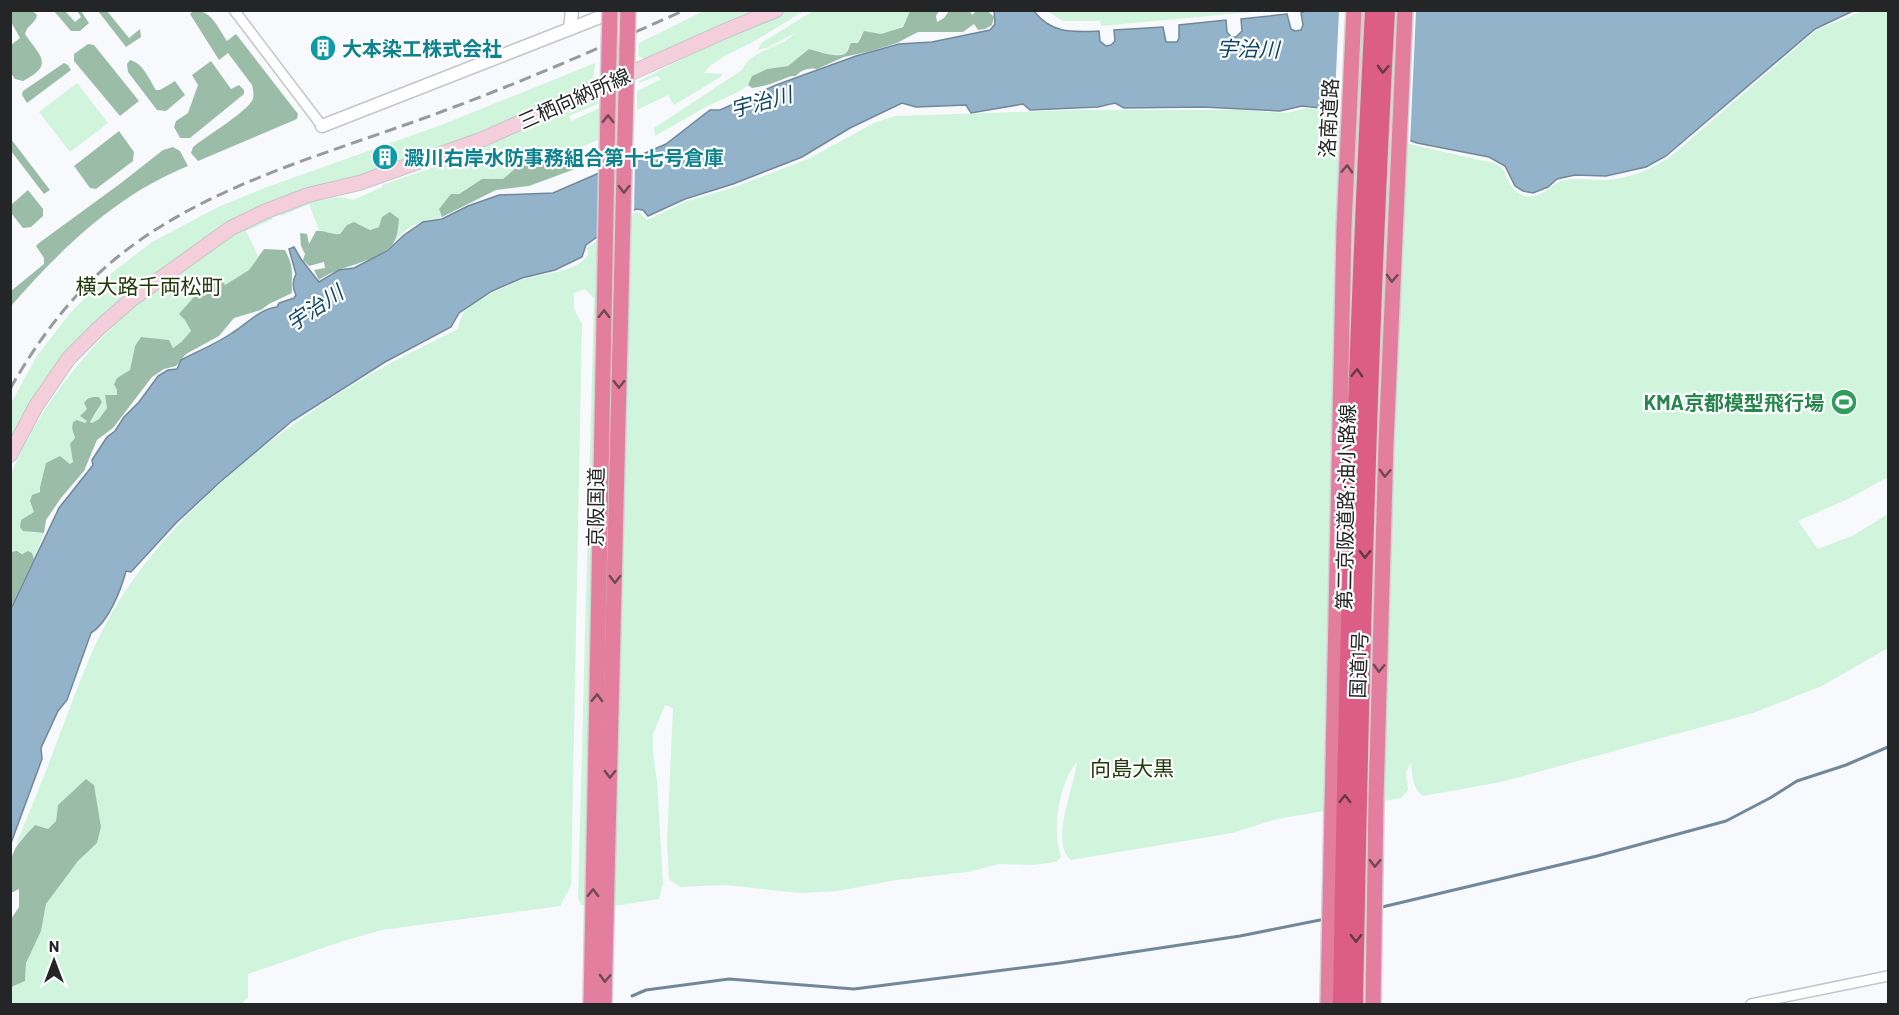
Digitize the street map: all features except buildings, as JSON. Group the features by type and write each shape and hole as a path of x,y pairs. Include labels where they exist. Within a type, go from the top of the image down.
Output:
{"highway":[{"name":"京阪国道","path":"604,1005 599,951 610,10"},
{"name":"京阪国道","path":"591,1005 599,951 628,10"},
{"name":"洛南道路","path":"1344,227 1354,10"},
{"name":"第二京阪道路;油小路線","path":"1341,1005 1351,559 1362,222 1373,10"},
{"name":"第二京阪道路;油小路線","path":"1355,1005 1369,395 1375,223 1387,10"},
{"name":"国道1号","path":"1373,1005 1381,609 1394,220 1405,10"},
{"name":"国道1号","path":"1328,1005 1344,227"}],"main road":[{"name":"三栖向納所線","path":"10,455 36,406 77,350 132,299 231,228 308,195 359,183 483,139 627,81 725,31 777,10"}],"street":[{"path":"234,10 322,126 618,10"},
{"path":"570,29 572,10"},
{"path":"1751,1005 1888,976"}],"green space":[{"path":"11,10 33,11 37,15 25,34 39,54 42,65 39,70 23,81 15,79 11,73 11,45 20,38 11,22"},
{"path":"54,11 65,11 75,22 81,17 77,11 81,11 89,23 80,31 71,31"},
{"path":"98,11 107,11 129,38 140,29 141,37 126,47"},
{"path":"193,11 209,16 227,41 236,34 298,114 297,119 198,161 191,153 193,147 243,111 253,99 253,93 252,85 228,53 219,60 190,14"},
{"path":"704,11 767,11 648,60 638,56 639,43"},
{"path":"785,11 804,11 709,67 704,73 722,74 722,76 674,105 668,95 637,110 637,91 661,79 657,76 639,83 639,81 737,31"},
{"path":"813,11 910,11 903,26 881,34 860,36 858,43 848,47 847,53 833,55 809,49 788,66 767,69 752,76 748,85 742,90 704,108 655,136 654,128 742,70 746,63 759,53 795,33 767,48 758,50 761,43"},
{"path":"910,11 939,11 936,16 937,22 949,11 970,11 972,15 976,11 988,11 994,17 992,25 985,29 978,30 974,24 963,32 918,32 897,43 844,57 817,69 811,68 774,83 752,88 748,85 752,76 767,69 788,66 809,49 829,54 844,54 851,43 858,43 864,31 881,34 903,27"},
{"path":"1047,11 1263,11 1101,26 1100,21 1063,21"},
{"path":"1863,11 1888,11 1888,477 1848,499 1798,521 1818,549 1854,535 1888,514 1888,648 1822,686 1753,713 1501,782 1423,796 1415,785 1411,762 1406,773 1408,790 1401,798 1277,819 1232,833 1071,860 1065,852 1062,841 1065,813 1077,762 1067,777 1061,796 1057,840 1061,857 1056,862 1033,865 999,864 968,872 896,880 837,891 800,893 726,885 680,887 669,879 667,841 673,708 665,705 653,734 663,883 659,899 621,905 581,905 578,898 594,298 585,289 574,293 574,309 582,324 571,886 560,906 382,930 343,941 248,974 248,997 242,1004 11,1004 10,987 25,981 26,963 40,931 46,904 78,861 97,843 101,827 94,785 86,779 58,805 56,821 48,829 35,825 16,844 98,639 129,586 157,548 227,478 266,445 306,416 385,366 458,329 465,311 486,296 525,279 577,265 588,255 587,248 636,212 647,220 687,201 732,188 808,159 874,123 895,116 1079,110 1241,110 1286,113 1308,108 1319,110 1413,145 1494,163 1503,168 1509,182 1517,192 1532,196 1542,193 1561,181 1616,179 1633,175 1656,165 1671,156 1818,29"},
{"path":"88,44 94,45 139,101 120,116 74,61 74,54"},
{"path":"130,60 139,64 156,90 175,81 185,95 166,111 157,110 128,72 127,64"},
{"path":"211,61 231,89 239,85 244,90 244,94 190,138 180,138 174,127 176,121 188,113 198,85 192,75"},
{"path":"64,63 71,70 27,103 22,95 23,91"},
{"path":"595,63 593,83 471,139 351,180 276,202 72,346 38,394 11,445 11,403 37,356 71,312 104,279 152,242 220,206 267,187 444,124"},
{"path":"77,83 108,123 70,152 39,112"},
{"path":"597,99 600,103 569,116 571,121 600,108 600,139 575,150 568,146 537,166 524,161 503,179 482,179 458,194 451,194 439,209 442,217 415,225 393,243 397,232 379,227 370,230 359,224 347,225 340,234 319,230 309,204 281,216 279,210 316,198 317,201 341,197 353,200 382,185 466,156 518,130"},
{"path":"119,131 134,152 133,161 96,189 90,188 74,166"},
{"path":"11,139 50,190 44,194 11,151"},
{"path":"568,146 575,150 582,164 575,169 529,186 496,190 442,217 439,209 451,194 459,194 482,179 503,179 524,161 537,166 544,160 557,156"},
{"path":"173,147 180,151 188,166 137,192 91,226 50,264 11,306 11,291 44,264 44,258 36,246 39,243 163,150"},
{"path":"28,190 43,209 43,216 31,227 23,228 11,213 11,205"},
{"path":"390,212 399,219 397,234 394,242 380,254 319,280 314,270 325,268 324,262 309,266 303,260 305,254 301,246 300,233 307,234 309,244 316,231 340,234 347,225 354,222 370,230 379,227 382,217"},
{"path":"270,214 273,219 246,231 258,256 249,270 225,285 198,297 185,320 191,331 173,348 169,340 141,337 135,346 130,370 117,378 117,396 105,395 107,408 99,419 90,422 99,409 87,409 80,416 87,421 85,423 73,422 75,438 71,450 73,462 70,464 67,461 44,470 30,533 44,533 34,559 32,553 11,552 9,501 11,475 38,421 60,388 111,329 170,277 236,233"},
{"path":"264,249 285,250 291,267 292,293 261,310 234,318 219,336 186,354 176,366 164,369 152,377 113,428 97,440 84,471 46,520 44,533 23,531 20,527 21,520 34,512 30,501 32,495 40,492 46,463 60,456 70,464 73,462 70,444 75,438 73,422 77,420 85,423 87,421 80,416 87,409 84,403 90,398 99,397 102,402 90,422 99,419 107,408 105,395 117,395 114,384 117,378 130,370 135,346 141,337 169,340 173,348 191,331 179,314 194,297 202,296 208,284 221,279 225,285 249,270"},
{"path":"17,551 22,554 28,551 32,553 34,559 11,607 11,552"},
{"path":"86,779 94,785 101,827 97,843 78,861 46,904 41,931 26,963 25,981 11,987 11,919 19,907 19,889 11,893 12,855 35,825 48,829 56,821 58,805"}],"water":[{"name":"宇治川","path":"1307,10 1853,11 1815,29 1666,156 1646,167 1606,176 1575,175 1557,179 1548,187 1533,193 1515,186 1505,166 1489,157 1417,143 1320,108 1302,106 1280,111 1203,107 1124,108 1115,103 1098,107 1030,110 1023,104 971,113 966,105 916,107 902,103 850,128 802,157 733,184 685,199 648,216 643,210 636,209 586,245 582,257 555,270 522,278 492,291 459,313 451,327 385,362 292,421 176,523 131,572 126,571 108,614 91,633 67,700 58,711 41,748 42,759 11,843 10,611 59,508 93,465 92,460 107,437 115,431 158,376 168,370 177,369 181,360 226,337 259,314 294,298 296,295 293,282 296,274 289,249 294,247 319,282 339,270 354,268 387,251 423,222 442,219 468,206 499,195 553,193 666,144 710,110 720,110 776,85 856,56 899,44 932,42 990,30 995,24 994,11 1034,11 1041,19 1055,28 1071,31 1099,31 1100,41 1106,46 1115,41 1114,30 1163,27 1166,42 1177,42 1179,25 1226,20 1227,32 1231,37 1236,37 1242,31 1241,19 1287,14 1291,29 1301,30 1303,25 1301,13"}],"pier":[{"path":"1339,11 1362,11 1357,124 1334,116"},
{"path":"1394,11 1416,11 1410,144 1388,136"},
{"path":"635,154 634,214 597,240 599,170"}],"waterway":[{"path":"1378,908 1597,856 1726,821 1797,781 1846,765 1888,747"},
{"path":"632,996 646,990 729,979 854,989 1060,963 1240,936 1325,919"}],"railway":[{"path":"10,389 42,339 79,293 117,258 159,228 204,202 300,162 476,99 685,10"}],"place":[{"name":"大本染工株式会社","path":"323,48"},
{"name":"澱川右岸水防事務組合第十七号倉庫","path":"385,157"},
{"name":"KMA京都模型飛行場","path":"1844,402"}],"district":[{"name":"横大路千両松町","path":"149,285"},
{"name":"向島大黒","path":"1132,767"}]}
